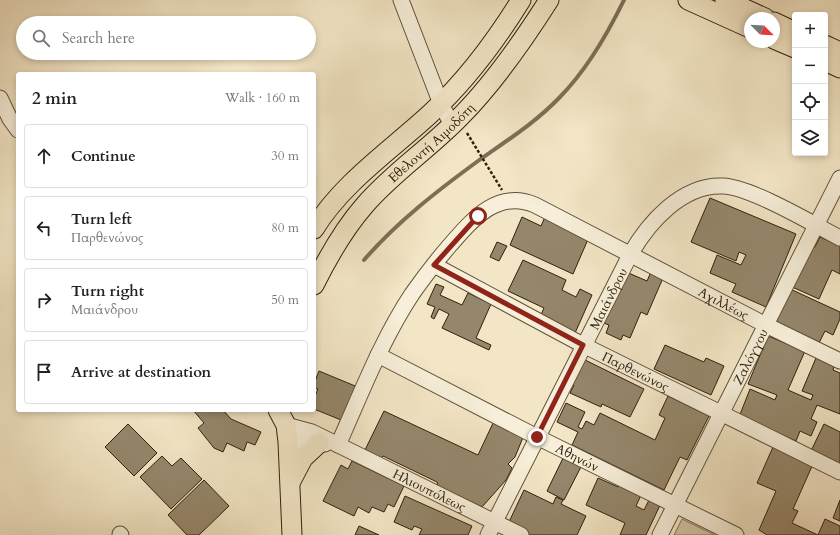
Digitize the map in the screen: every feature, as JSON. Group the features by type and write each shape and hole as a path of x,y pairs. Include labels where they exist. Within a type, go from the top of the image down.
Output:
{"main road":[{"name":"Εθελοντή Αιμοδότη","path":"316,227 348,188 441,104 495,42 521,0"},
{"name":"Εθελοντή Αιμοδότη","path":"316,281 342,233 364,205 455,122 493,79 550,0"},
{"path":"688,0 744,25"},
{"path":"725,0 752,12"},
{"path":"780,25 792,31"},
{"path":"780,42 792,47"},
{"path":"828,46 840,52"},
{"path":"828,62 840,68"},
{"path":"286,422 291,481 292,535"},
{"path":"291,481 303,458 318,443"}],"street":[{"path":"401,0 441,104 455,122"},
{"path":"0,98 16,126"},
{"name":"Ζαλόγγου","path":"660,535 722,415 840,178"},
{"name":"Μαιάνδρου","path":"491,528 630,255 647,228 663,212 687,195 712,186 724,186 749,193 840,238"},
{"name":"Αχιλλέως","path":"508,201 521,200 528,202 766,325 840,361"},
{"path":"338,445 378,355 411,295 434,265 478,216 487,209 508,201"},
{"name":"Παρθενώνος","path":"434,265 583,345 840,472"},
{"name":"Αθηνών","path":"378,355 537,437 676,504 736,535"},
{"name":"Ηλιουπόλεως","path":"286,422 318,443 338,445"},
{"name":"Ηλιουπόλεως","path":"286,422 312,432 338,445 491,528 521,535"}],"path":[{"path":"455,122 508,201"}],"shaded area":[{"path":"682,519 715,535 674,535"}],"building":[{"path":"710,198 796,234 766,307 732,292 736,284 710,273 717,255 741,265 746,255 739,252 736,261 691,242"},
{"path":"522,217 541,226 545,217 589,237 573,274 510,245"},
{"path":"820,237 840,246 840,274 832,270 819,299 790,286 809,245 815,247"},
{"path":"497,242 507,246 499,261 490,257"},
{"path":"523,260 566,280 562,290 576,297 580,289 592,295 575,333 540,317 544,308 508,291"},
{"path":"624,271 647,281 651,272 663,278 647,315 641,312 630,338 623,335 621,340 606,333 609,325 601,322"},
{"path":"436,284 444,287 440,295 462,305 468,293 491,304 476,338 491,345 489,350 442,328 449,314 439,309 434,319 431,317 435,307 427,304"},
{"path":"788,288 840,312 840,319 833,335 825,331 819,343 772,321"},
{"path":"768,336 805,351 788,390 811,400 813,395 802,391 816,358 834,366 833,370 840,373 840,414 817,405 811,419 817,422 811,436 800,431 796,441 739,417 750,389 775,400 777,395 748,384"},
{"path":"665,345 704,362 706,358 724,366 711,395 654,369"},
{"path":"581,358 644,389 630,417 602,404 601,407 570,393 574,385 569,382"},
{"path":"319,371 360,388 346,422 316,410 316,394 318,389 316,388 316,379"},
{"path":"668,396 709,416 687,460 680,457 664,490 572,445 578,432 557,422 566,403 585,412 578,427 582,429 586,421 594,425 600,413 655,440 665,418 659,415"},
{"path":"384,411 478,455 494,421 524,435 515,457 508,464 512,468 506,480 482,507 438,486 437,482 383,456 380,459 364,452"},
{"path":"195,412 225,412 231,419 261,432 255,445 247,442 244,451 227,443 223,452 214,448 198,428 204,423"},
{"path":"128,424 157,453 134,476 105,447"},
{"path":"824,424 840,432 840,466 810,453"},
{"path":"773,447 813,464 793,509 798,511 792,523 818,535 767,535 759,530 776,491 757,483"},
{"path":"566,452 584,461 564,500 547,491"},
{"path":"162,456 172,466 181,458 202,479 171,509 140,477"},
{"path":"352,461 404,486 394,507 388,504 384,512 372,507 369,513 358,507 354,516 323,501 341,465 348,469"},
{"path":"598,478 618,487 620,483 642,493 636,506 644,510 651,496 662,501 646,535 620,535 625,523 586,505"},
{"path":"204,480 229,506 199,535 187,535 168,515"},
{"path":"524,490 553,504 556,497 563,500 561,504 586,516 577,535 530,535 508,524"},
{"path":"405,496 472,526 468,535 419,535 422,529 414,526 412,530 394,522"},
{"path":"840,500 840,521 833,518"},
{"path":"825,519 840,526 840,535 818,535"},
{"path":"359,526 379,535 355,535"}],"waterway":[{"path":"364,260 390,233 433,195 530,124 550,107 579,76 596,52 624,0"}],"route":[{"path":"478,216 434,265 583,345 537,437"}]}
